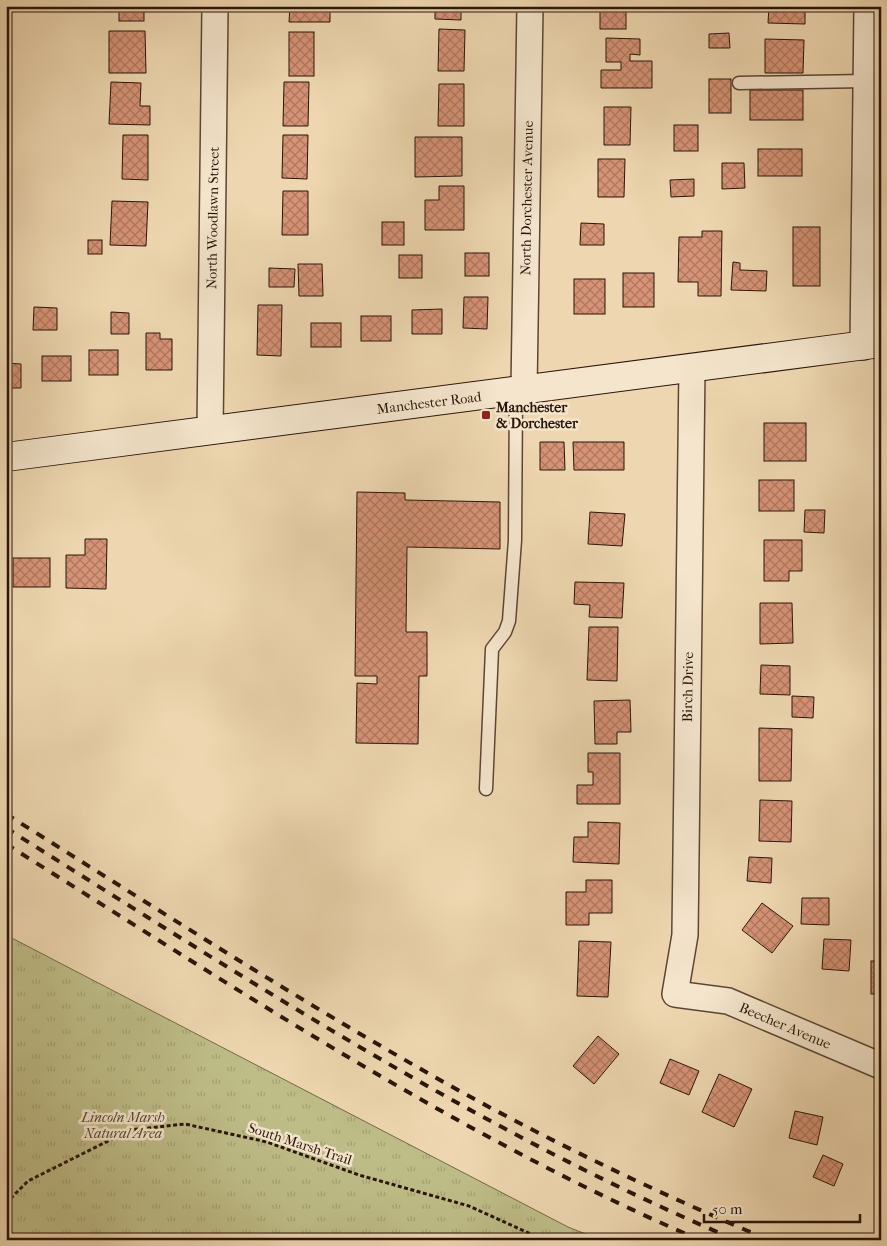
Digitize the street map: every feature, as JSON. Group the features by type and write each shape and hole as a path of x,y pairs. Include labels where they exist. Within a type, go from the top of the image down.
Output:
{"street":[{"name":"North Woodlawn Street","path":"210,431 215,6"},
{"name":"North Dorchester Avenue","path":"520,391 530,6"},
{"path":"867,6 866,81 872,345"},
{"name":"Manchester Road","path":"6,457 872,345"},
{"name":"Birch Drive","path":"687,996 675,994 685,935 692,368"},
{"name":"Beecher Avenue","path":"687,996 728,1001 881,1066"}],"lane":[{"path":"739,83 866,81"},
{"path":"486,790 492,650 505,632 509,621 515,540 520,391"}],"path":[{"name":"South Marsh Trail","path":"6,1203 28,1181 130,1130 185,1124 267,1142 359,1174 469,1206 533,1235 537,1240"}],"green space":[{"name":"Lincoln Marsh Natural Area","path":"6,935 568,1227 601,1240 6,1240"}],"building":[{"path":"119,6 144,6 144,21 119,21"},
{"path":"290,6 330,6 330,22 289,22"},
{"path":"435,6 461,6 461,20 435,19"},
{"path":"600,6 626,6 626,29 600,29"},
{"path":"769,6 805,6 805,24 768,23"},
{"path":"439,29 465,30 464,71 438,71"},
{"path":"109,31 145,31 146,73 109,73"},
{"path":"289,32 314,32 314,76 289,76"},
{"path":"729,33 730,48 709,48 709,34"},
{"path":"606,38 640,39 640,55 630,54 630,61 652,61 652,88 601,88 601,70 621,70 621,62 606,62"},
{"path":"765,39 804,40 803,73 765,73"},
{"path":"709,79 731,79 731,113 709,113"},
{"path":"111,82 141,83 140,106 150,106 150,125 109,124"},
{"path":"284,82 309,82 308,126 283,126"},
{"path":"439,84 464,84 464,126 438,126"},
{"path":"750,90 803,90 803,120 750,120"},
{"path":"604,107 631,107 630,145 604,145"},
{"path":"674,125 698,125 698,151 674,151"},
{"path":"123,135 148,135 148,180 122,179"},
{"path":"283,135 308,135 307,179 282,178"},
{"path":"415,137 462,137 462,176 415,177"},
{"path":"758,149 802,149 802,176 758,176"},
{"path":"598,159 625,159 624,197 598,197"},
{"path":"722,163 744,163 745,188 722,189"},
{"path":"694,179 694,196 671,197 670,180"},
{"path":"439,186 464,186 464,230 425,230 425,200 439,200"},
{"path":"283,191 308,191 308,235 282,235"},
{"path":"112,201 148,202 146,246 110,245"},
{"path":"382,222 404,222 404,245 382,245"},
{"path":"581,223 604,224 604,245 580,245"},
{"path":"793,227 820,227 820,286 793,286"},
{"path":"702,231 722,231 721,296 698,296 698,282 678,282 679,237 702,237"},
{"path":"88,240 102,240 102,254 88,254"},
{"path":"465,253 489,253 489,276 465,276"},
{"path":"399,255 422,255 422,278 399,278"},
{"path":"733,262 740,263 740,270 767,271 766,291 731,290"},
{"path":"298,264 322,264 323,296 299,296"},
{"path":"269,268 295,269 294,287 269,287"},
{"path":"623,273 654,273 654,307 623,307"},
{"path":"574,279 605,279 605,314 574,314"},
{"path":"464,297 488,297 487,329 463,328"},
{"path":"258,305 282,305 281,356 257,355"},
{"path":"34,307 57,308 57,330 33,330"},
{"path":"442,309 442,334 412,334 412,310"},
{"path":"111,312 129,313 129,334 111,334"},
{"path":"361,316 391,316 391,341 361,341"},
{"path":"311,323 341,323 341,347 311,347"},
{"path":"146,333 160,333 160,339 172,339 172,370 146,370"},
{"path":"89,350 118,350 118,375 89,375"},
{"path":"42,356 71,356 71,381 42,381"},
{"path":"6,363 21,364 21,388 6,388"},
{"path":"764,423 806,423 806,461 764,461"},
{"path":"540,442 564,442 565,470 540,470"},
{"path":"573,442 624,442 624,470 574,470"},
{"path":"759,480 794,480 794,511 759,511"},
{"path":"357,492 405,493 405,500 500,502 500,549 407,547 406,632 427,632 427,676 419,676 418,744 356,743 357,683 377,684 377,676 355,676"},
{"path":"805,510 825,510 824,533 804,532"},
{"path":"590,512 625,514 622,546 588,544"},
{"path":"85,539 107,539 106,589 66,588 66,555 85,555"},
{"path":"764,540 802,540 802,571 789,571 789,581 764,581"},
{"path":"13,558 50,558 50,587 13,587"},
{"path":"575,582 624,583 622,618 589,617 590,605 574,604"},
{"path":"760,603 792,603 793,643 760,644"},
{"path":"589,627 618,627 617,681 587,680"},
{"path":"761,665 790,666 790,695 760,694"},
{"path":"792,696 814,697 813,718 792,717"},
{"path":"630,700 631,732 617,732 617,744 595,744 594,701"},
{"path":"759,728 792,729 791,781 759,781"},
{"path":"588,753 620,753 620,804 577,804 577,785 593,785 593,772 588,772"},
{"path":"760,800 792,801 791,842 759,841"},
{"path":"588,822 620,823 619,864 573,862 574,837 588,837"},
{"path":"749,857 772,858 771,883 747,881"},
{"path":"586,880 612,880 612,913 589,913 589,925 566,925 566,892 586,892"},
{"path":"802,898 829,898 829,925 801,924"},
{"path":"762,903 793,926 772,953 742,930"},
{"path":"824,939 851,940 849,971 822,969"},
{"path":"579,941 611,942 608,997 577,996"},
{"path":"871,961 881,961 881,994 871,994"},
{"path":"598,1036 619,1054 594,1084 573,1066"},
{"path":"670,1059 699,1071 689,1095 660,1083"},
{"path":"719,1074 752,1089 734,1127 702,1112"},
{"path":"795,1111 823,1117 817,1145 789,1138"},
{"path":"823,1155 843,1164 834,1186 813,1177"}],"railway":[{"path":"6,814 272,981 474,1099 599,1163 769,1240"},
{"path":"6,828 273,995 454,1101 546,1151 640,1197 736,1240"},
{"path":"6,844 260,1004 432,1106 520,1154 609,1199 700,1240"}],"place":[{"name":"Manchester & Dorchester","path":"486,415"}]}
